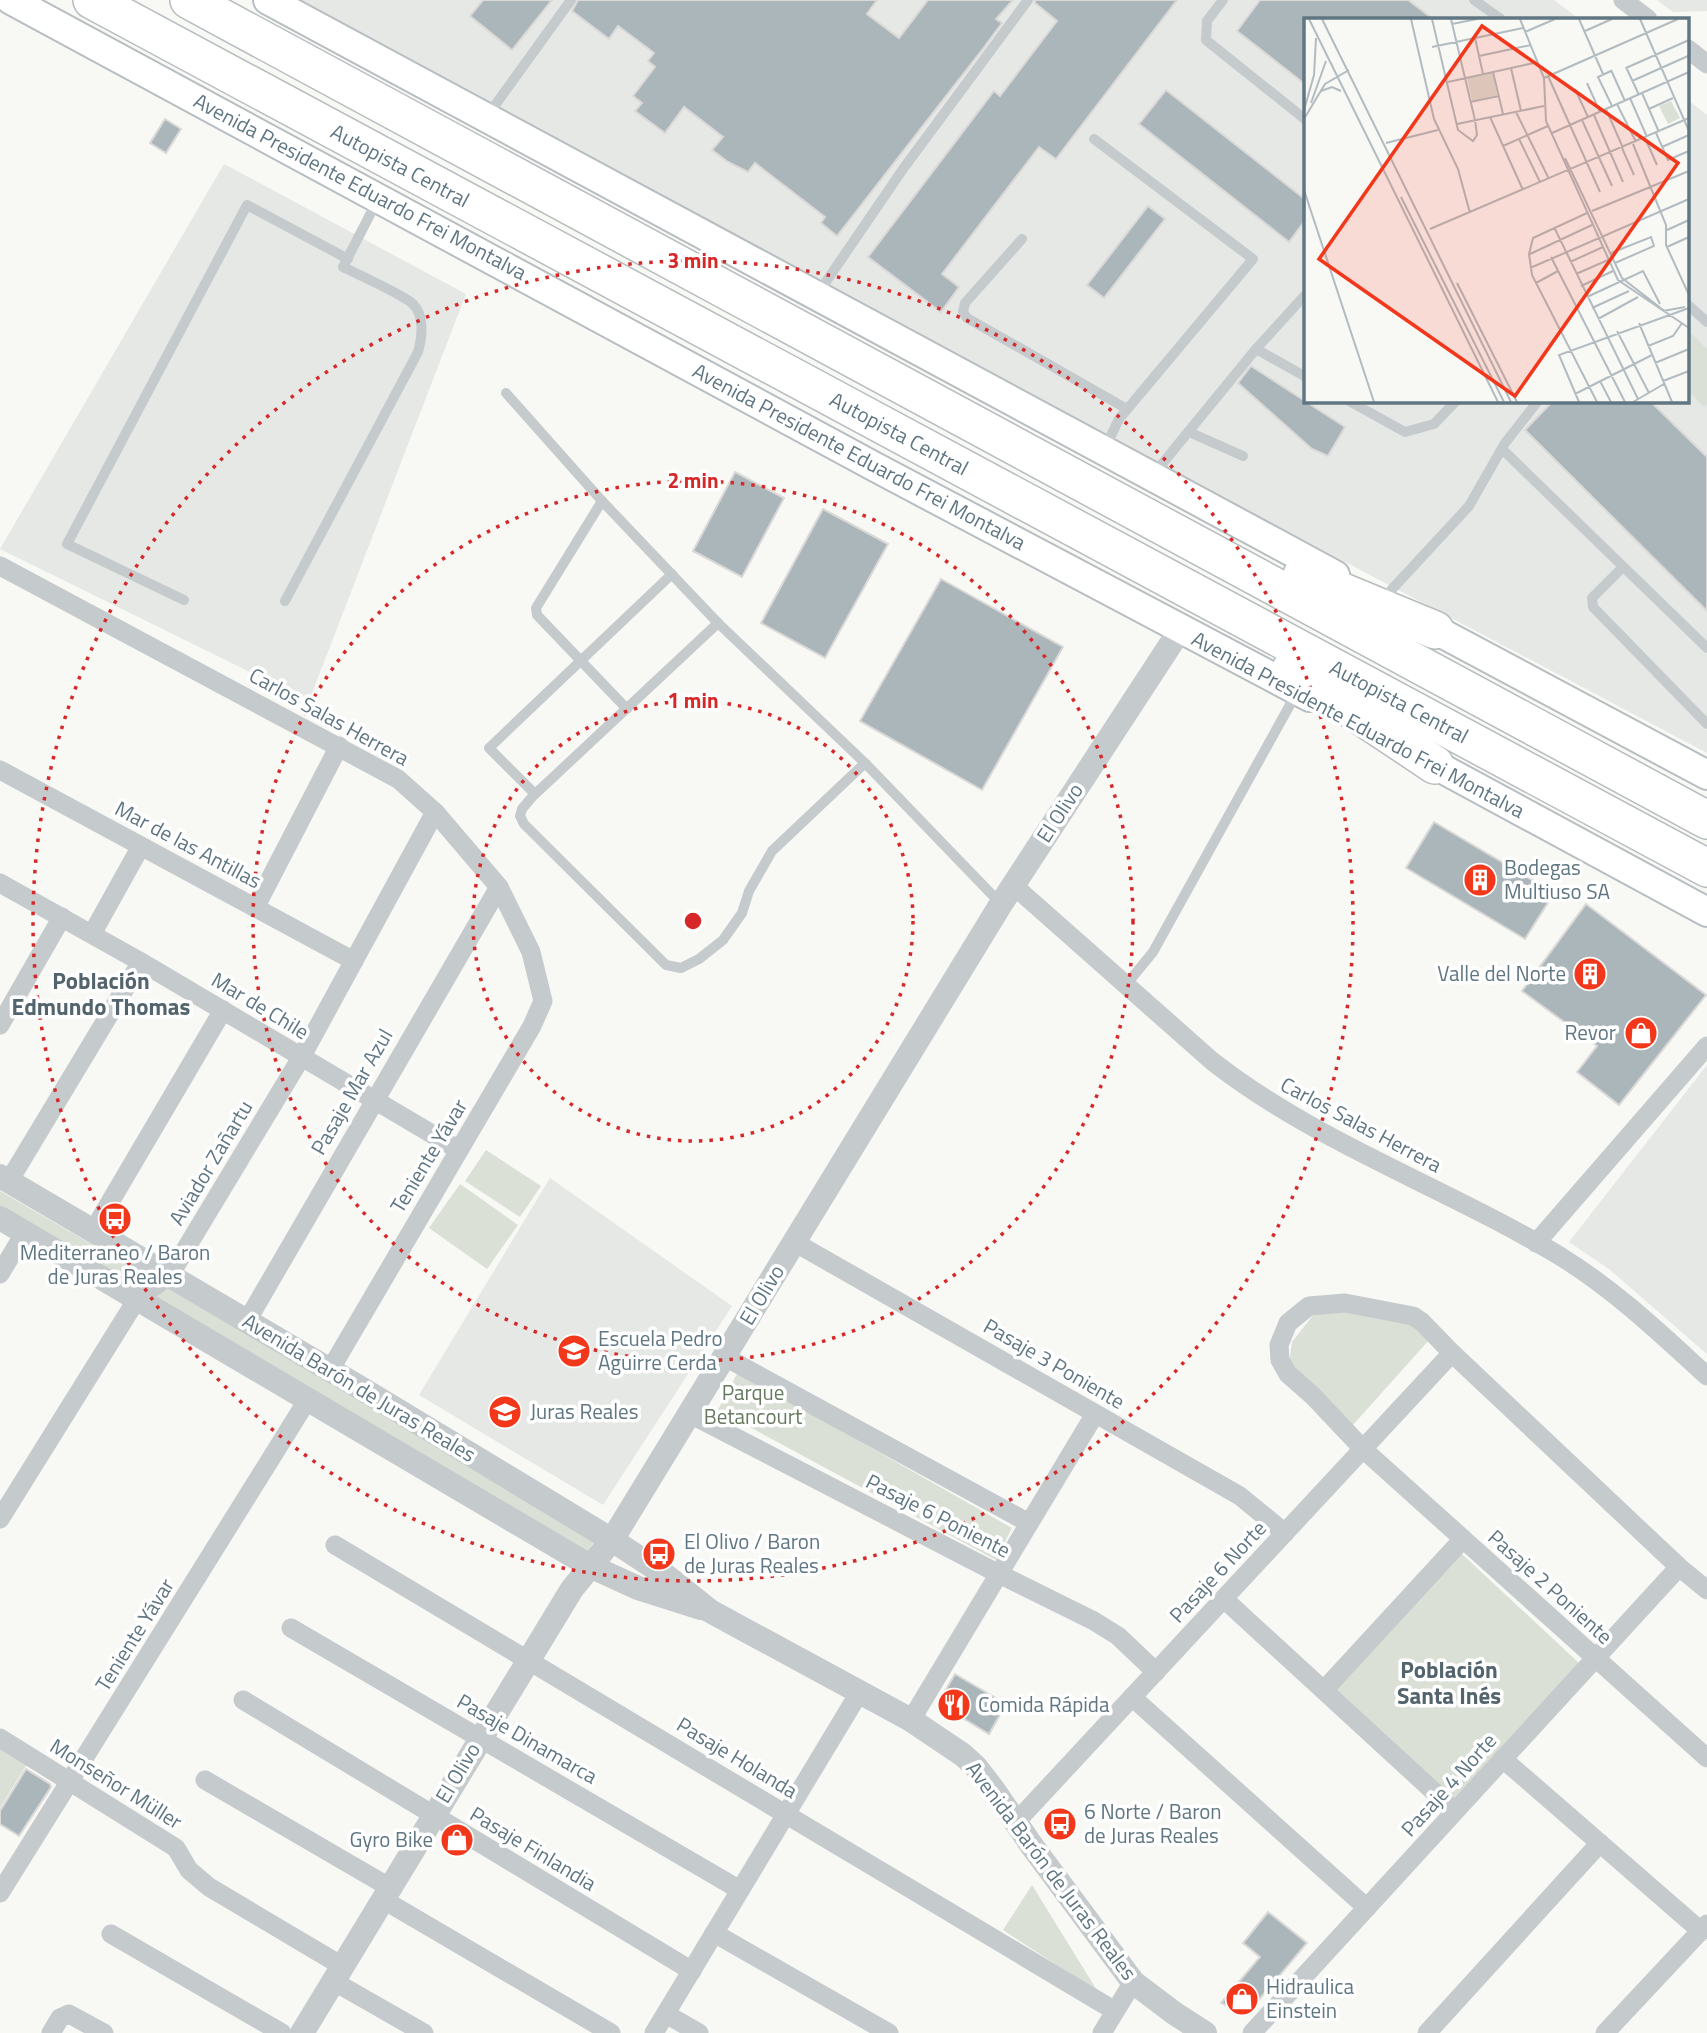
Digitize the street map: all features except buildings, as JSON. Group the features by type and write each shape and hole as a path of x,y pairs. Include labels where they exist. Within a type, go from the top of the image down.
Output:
{"highway":[{"name":"Autopista Central","path":"92,0 1707,868"},
{"name":"Autopista Central","path":"189,0 1145,514 1707,820"},
{"path":"1145,514 1435,630"},
{"path":"1116,550 1435,765"}],"main road":[{"name":"Avenida Presidente Eduardo Frei Montalva","path":"11,0 1707,912"},
{"path":"268,0 1707,775"}],"street":[{"path":"1623,0 1647,18"},
{"path":"1690,51 1707,64"},
{"name":"Carlos Salas Herrera","path":"0,566 398,779 435,812 499,887 531,952 543,1000"},
{"name":"El Olivo","path":"302,2033 572,1589 612,1540 1007,895 1180,629"},
{"path":"255,908 339,746"},
{"name":"Mar de las Antillas","path":"0,770 354,961"},
{"name":"Aviador Zañartu","path":"0,1519 137,1299 170,1275 302,1056 435,812"},
{"path":"92,934 141,846"},
{"name":"Mar de Chile","path":"0,883 141,962 459,1150"},
{"name":"Pasaje Mar Azul","path":"247,1321 499,887"},
{"name":"Carlos Salas Herrera","path":"1007,895 1126,985 1212,1060 1264,1099 1298,1120 1536,1243 1607,1288 1707,1376"},
{"path":"0,1025 62,917"},
{"path":"4,1179 141,962"},
{"name":"Teniente Yávar","path":"330,1370 532,1026 543,1000"},
{"path":"93,1231 223,1010"},
{"path":"1536,1243 1707,1046"},
{"name":"Avenida Barón de Juras Reales","path":"4,1179 170,1275 612,1540 661,1572 710,1611 911,1720 976,1767 1133,1982 1205,2033"},
{"name":"Avenida Barón de Juras Reales","path":"0,1218 590,1566 658,1595 710,1611"},
{"path":"0,1274 25,1232"},
{"name":"Pasaje 3 Poniente","path":"794,1242 1240,1496 1285,1533"},
{"name":"Pasaje 2 Poniente","path":"1707,1590 1679,1567 1413,1316 1345,1303 1309,1306 1287,1323 1279,1345 1280,1360 1288,1374 1313,1396 1363,1449 1707,1758"},
{"name":"Pasaje 6 Norte","path":"1016,1822 1452,1353"},
{"name":"Pasaje 6 Poniente","path":"725,1357 1029,1523"},
{"name":"Teniente Yávar","path":"0,1893 308,1399"},
{"name":"Pasaje 6 Poniente","path":"690,1414 1109,1629 1156,1672"},
{"path":"911,1720 1095,1414"},
{"path":"1324,1690 1463,1539"},
{"name":"Pasaje Holanda","path":"335,1545 1115,2011"},
{"name":"Pasaje 4 Norte","path":"1252,2033 1679,1567"},
{"path":"1224,1599 1455,1811"},
{"name":"Pasaje Dinamarca","path":"291,1628 740,1890"},
{"path":"654,2033 859,1693"},
{"path":"1132,1697 1367,1908"},
{"name":"Pasaje Finlandia","path":"243,1700 692,1971"},
{"name":"Monseñor Müller","path":"0,1738 176,1848 189,1870 209,1887 424,2033"},
{"path":"1503,1759 1704,1928 1605,2033"},
{"path":"205,1780 611,2033"},
{"path":"1427,2033 1600,1843"},
{"path":"714,1933 889,2033"},
{"path":"111,1934 282,2033"},
{"path":"1102,2033 1133,1982"},
{"path":"51,2033 60,2018 69,2014 104,2033"},
{"path":"666,2014 699,2033"}],"lane":[{"path":"486,119 571,0"},
{"path":"816,296 904,169 1028,0"},
{"path":"1223,0 1207,20 1206,40 1304,118"},
{"path":"1474,0 1500,18"},
{"path":"1094,139 1253,259 1119,419 1104,449"},
{"path":"285,601 421,343 421,323 412,303 343,267 379,198"},
{"path":"184,600 67,544 247,205 348,258"},
{"path":"1022,239 965,303 963,312 967,318 1128,409"},
{"path":"1153,476 1256,349 1304,296"},
{"path":"1690,307 1707,322"},
{"path":"1256,349 1304,376"},
{"path":"506,393 601,501 718,623 1007,895"},
{"path":"1351,402 1405,432 1434,424 1455,402"},
{"path":"1382,600 1469,506 1502,449 1537,402"},
{"path":"1189,432 1243,456"},
{"path":"1502,449 1707,648"},
{"path":"601,501 537,608 537,615 627,709"},
{"path":"1623,567 1592,598 1593,607 1707,724"},
{"path":"535,794 489,748 672,574"},
{"path":"718,623 535,794 522,809 520,816 524,824 666,965 681,968 699,959 723,940 742,913 749,891 772,851 865,763"},
{"path":"1126,985 1153,952 1298,691"}],"shaded area":[{"path":"296,0 1554,0 1578,18 1304,18 1304,402 1690,402 1690,102 1707,115 1707,753 1209,490"},
{"path":"1657,0 1707,0 1707,11 1673,12"},
{"path":"224,164 466,294 309,701 0,549"},
{"path":"1707,1065 1707,1354 1609,1269 1569,1242"},
{"name":"Escuela Pedro Aguirre Cerda","path":"550,1178 732,1306 603,1505 419,1395"}],"green space":[{"path":"1690,332 1707,349 1707,404 1704,407 1690,393"},
{"path":"486,1150 541,1186 520,1217 465,1181"},
{"path":"460,1184 518,1225 487,1269 429,1228"},
{"path":"0,1191 597,1538 587,1552 0,1206"},
{"path":"1346,1307 1404,1318 1429,1340 1352,1426 1289,1364 1292,1342 1314,1314"},
{"name":"Parque Betancourt","path":"738,1372 1012,1528 996,1560 718,1410"},
{"path":"1462,1554 1580,1664 1453,1800 1335,1690"},
{"path":"0,1748 27,1764 0,1808"},
{"path":"1032,1885 1098,1992 1003,1930"}],"place":[{"name":"Bodegas Multiuso SA","path":"1480,880"},
{"name":"Valle del Norte","path":"1590,974"},
{"name":"Revor","path":"1641,1033"},
{"name":"Mediterraneo / Baron de Juras Reales","path":"115,1219"},
{"name":"Escuela Pedro Aguirre Cerda","path":"574,1351"},
{"name":"Juras Reales","path":"505,1412"},
{"name":"El Olivo / Baron de Juras Reales","path":"659,1554"},
{"name":"Comida Rápida","path":"954,1705"},
{"name":"6 Norte / Baron de Juras Reales","path":"1060,1824"},
{"name":"Gyro Bike","path":"457,1840"},
{"name":"Hidraulica Einstein","path":"1242,1999"}],"district":[{"name":"Población Edmundo Thomas","path":"101,994"},
{"name":"Población Santa Inés","path":"1449,1683"}]}
